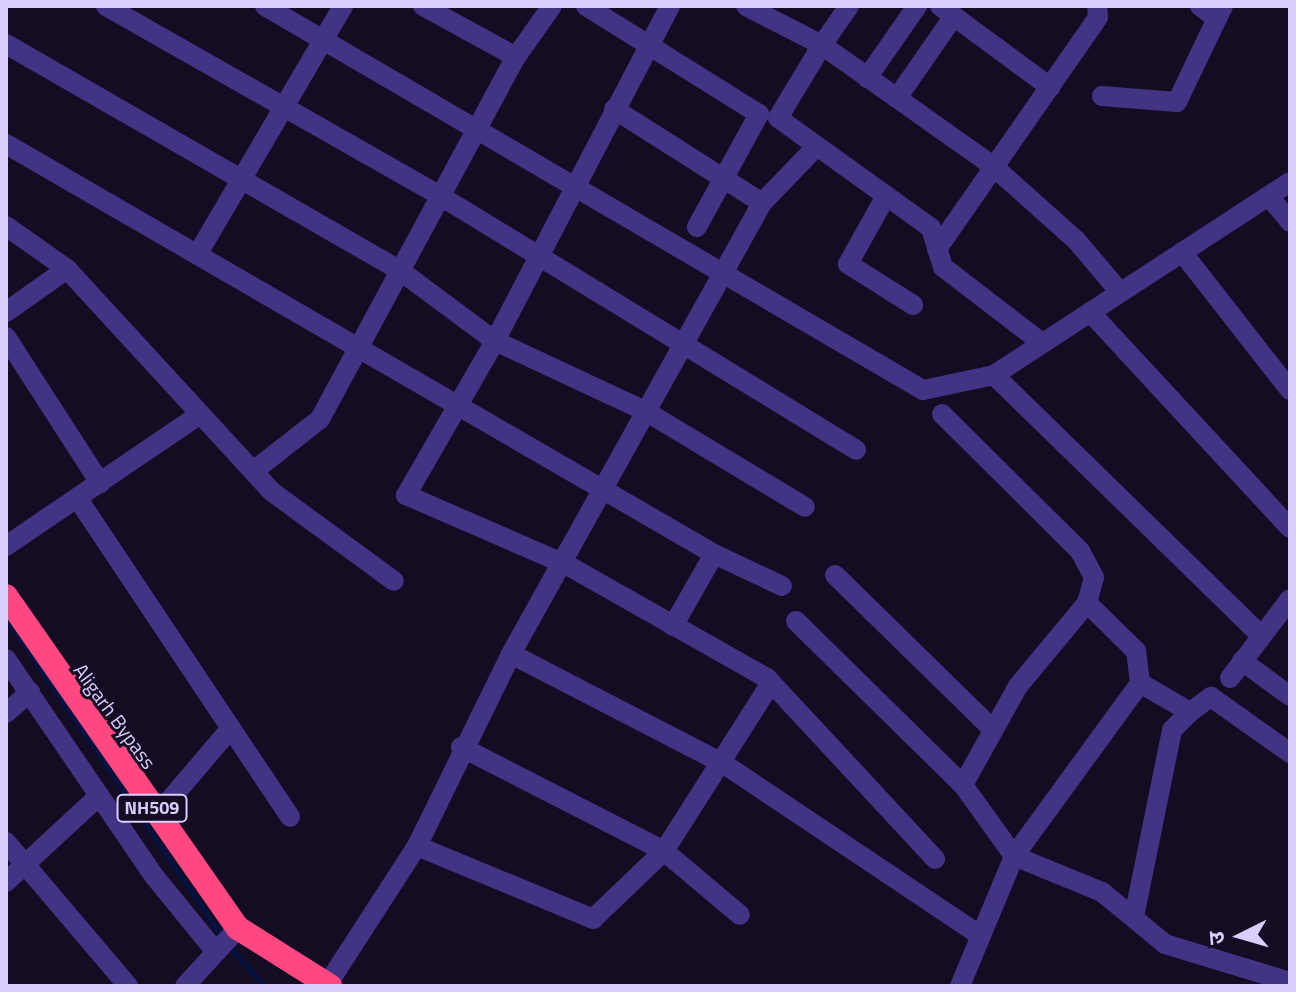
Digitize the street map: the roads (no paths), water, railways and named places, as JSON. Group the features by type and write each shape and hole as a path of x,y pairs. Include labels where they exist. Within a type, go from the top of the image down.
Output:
{"highway":[{"name":"Aligarh Bypass","path":"6,596 157,815 227,940 328,986"}],"street":[{"path":"106,6 280,108 442,197 679,346 856,450"},
{"path":"265,6 574,183 721,277 923,390 994,375 1182,252 1271,199 1290,182"},
{"path":"200,250 280,108 326,42 343,6"},
{"path":"423,6 516,57"},
{"path":"256,469 320,419 516,57 552,6"},
{"path":"586,6 817,146 940,230"},
{"path":"670,6 647,41 614,109 535,253 495,341 406,495 567,565 771,683 935,859"},
{"path":"746,6 822,45 994,167 1076,240 1120,292"},
{"path":"697,227 723,176 849,6"},
{"path":"867,78 917,6"},
{"path":"1042,343 943,267 937,249 940,230 994,167 1098,17 1097,6"},
{"path":"1102,96 1177,102 1213,10"},
{"path":"897,98 947,11 1050,87"},
{"path":"6,44 402,272 495,341 647,412 805,507"},
{"path":"614,109 762,203"},
{"path":"6,144 200,250 457,407 606,487 714,554 782,586"},
{"path":"328,986 417,846 461,747 511,654 567,565 679,346 762,203 817,146"},
{"path":"886,196 848,264 913,305"},
{"path":"1271,199 1290,222"},
{"path":"6,226 67,269 197,416 256,469 271,491 394,581"},
{"path":"1182,252 1290,390"},
{"path":"6,312 67,269"},
{"path":"1090,312 1290,528"},
{"path":"6,337 100,483"},
{"path":"994,375 1261,636"},
{"path":"942,414 1080,551 1094,577 1087,603 1040,655 991,728 963,785"},
{"path":"6,546 197,416"},
{"path":"78,499 290,817"},
{"path":"673,626 714,554"},
{"path":"835,575 991,728"},
{"path":"1290,599 1236,670 1290,696"},
{"path":"960,986 978,934 1014,856 1140,683 1136,651 1087,603"},
{"path":"796,621 963,785 1014,856 1135,912 1165,944 1290,982"},
{"path":"511,654 724,764 978,934"},
{"path":"6,659 99,796 227,940 185,986"},
{"path":"417,846 593,919 664,851 724,764 771,683"},
{"path":"1140,683 1190,712"},
{"path":"6,713 30,692"},
{"path":"1135,912 1172,730 1211,697 1290,753"},
{"path":"157,815 231,728"},
{"path":"461,747 664,851 740,915"},
{"path":"6,882 22,862 99,796"},
{"path":"6,842 128,986"}],"waterway":[{"path":"6,618 223,938"},
{"path":"229,946 264,986"}]}
